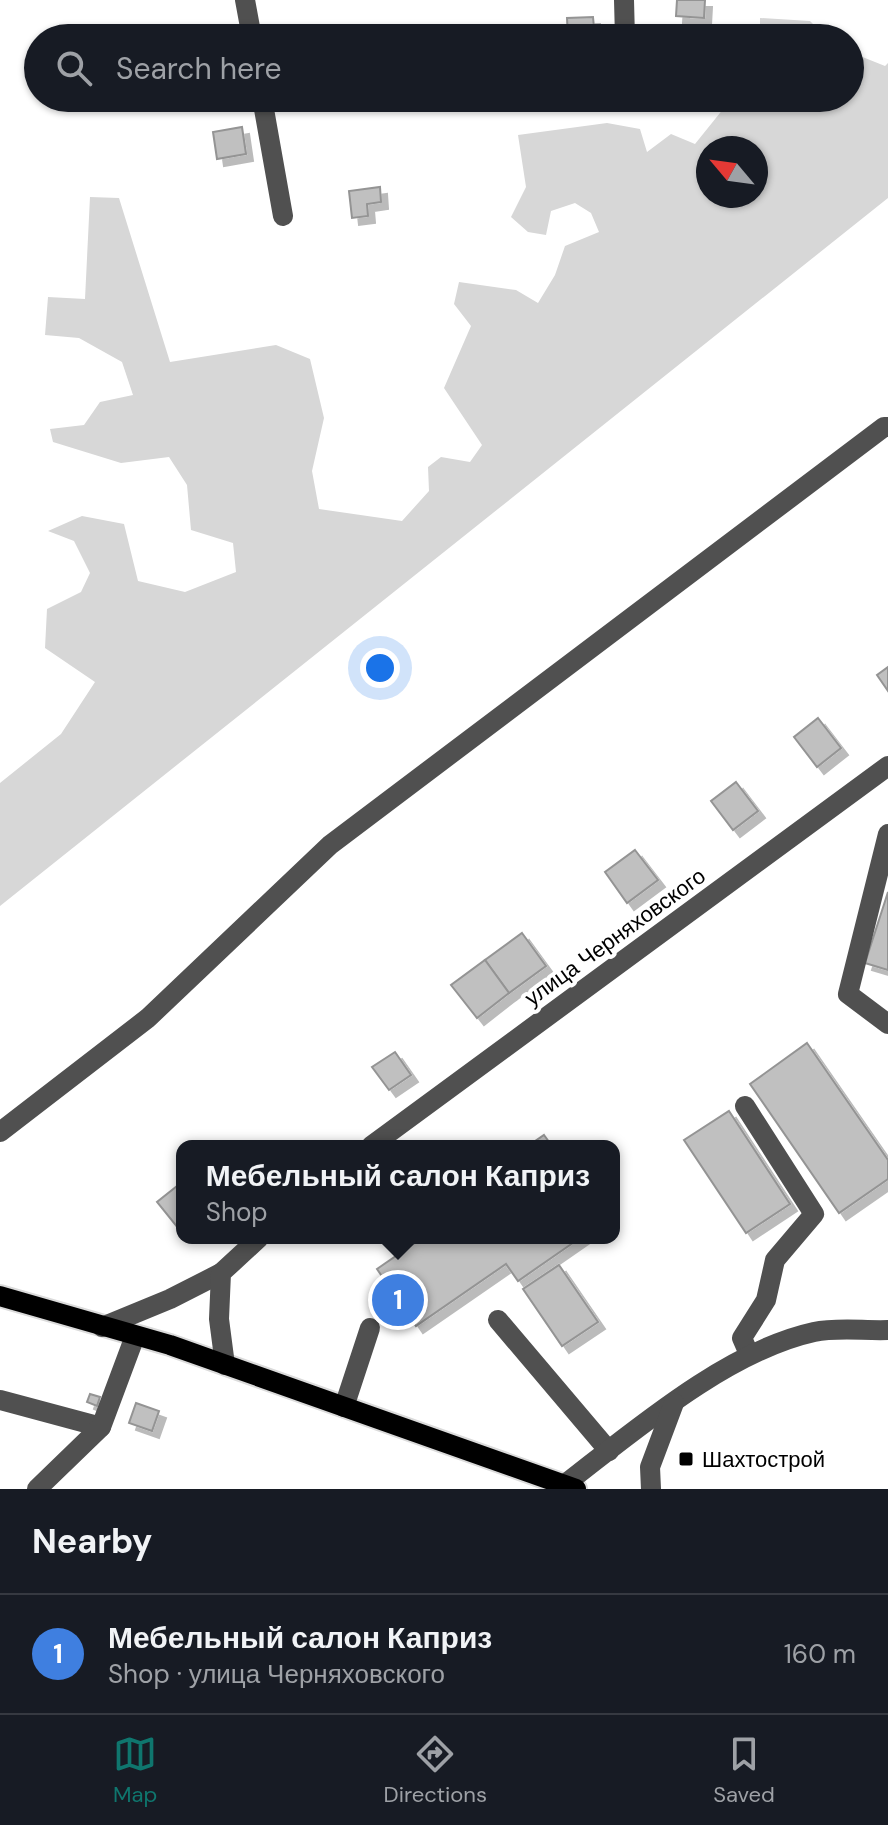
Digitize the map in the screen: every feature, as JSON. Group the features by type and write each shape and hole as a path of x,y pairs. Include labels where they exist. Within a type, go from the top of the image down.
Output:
{"main road":[{"path":"0,1296 225,1365 570,1487"}],"street":[{"path":"245,0 249,24"},
{"path":"624,0 625,24"},
{"path":"264,112 283,216"},
{"path":"0,1132 148,1018 330,845 888,427"},
{"name":"улица Черняховского","path":"379,1140 888,766"},
{"path":"888,834 848,994 888,1024"},
{"path":"745,1106 814,1214 775,1260 766,1300 742,1338 749,1354"},
{"path":"102,1327 170,1299 221,1273 252,1244"},
{"path":"221,1273 219,1319 225,1365"},
{"path":"498,1320 609,1451"},
{"path":"344,1407 370,1328"},
{"path":"570,1487 609,1451 674,1403 749,1354 816,1332 888,1330"},
{"path":"37,1489 101,1427 135,1336"},
{"path":"0,1400 101,1427"},
{"path":"651,1489 650,1467 674,1403"}],"shaded area":[{"path":"760,18 810,21 813,24 760,24"},
{"path":"864,58 885,66 888,63 888,198 0,906 0,783 61,734 95,682 45,648 47,609 81,592 90,573 74,541 48,531 82,516 124,524 138,581 185,592 236,572 233,543 191,530 187,485 169,457 121,463 53,442 50,429 84,425 100,402 133,395 122,362 79,338 45,335 48,297 85,299 90,197 119,198 170,362 276,345 310,359 324,418 312,471 319,509 402,521 429,491 428,467 441,457 470,462 482,445 444,388 471,326 454,304 459,282 516,290 538,303 555,275 565,246 599,232 591,213 575,203 551,211 546,235 528,232 511,217 526,187 518,135 607,123 640,129 647,152 671,134 696,143 696,208 768,208 768,136 701,136 721,112 864,112"}],"building":[{"path":"677,0 705,0 704,18 676,16"},
{"path":"593,17 594,24 567,24 567,18"},
{"path":"242,127 246,154 217,159 213,132"},
{"path":"380,187 381,202 367,204 368,216 352,218 349,191"},
{"path":"888,667 888,691 877,675"},
{"path":"818,718 841,748 817,767 794,737"},
{"path":"736,782 758,811 733,830 711,801"},
{"path":"635,850 658,880 627,903 605,872"},
{"path":"888,892 888,970 865,963"},
{"path":"522,933 546,966 509,993 485,960"},
{"path":"485,960 509,993 477,1018 451,985"},
{"path":"807,1043 888,1160 888,1179 839,1213 750,1084"},
{"path":"395,1052 411,1075 389,1090 372,1067"},
{"path":"729,1111 790,1204 746,1233 684,1140"},
{"path":"176,1187 176,1226 157,1202"},
{"path":"413,1244 571,1244 518,1281 506,1264 416,1326 377,1269"},
{"path":"559,1265 598,1322 562,1346 523,1289"},
{"path":"90,1394 100,1397 97,1406 87,1402"},
{"path":"136,1403 159,1411 152,1431 129,1423"}],"place":[{"name":"Мебельный салон Каприз","path":"398,1300"},
{"name":"Шахтострой","path":"686,1459"}]}
